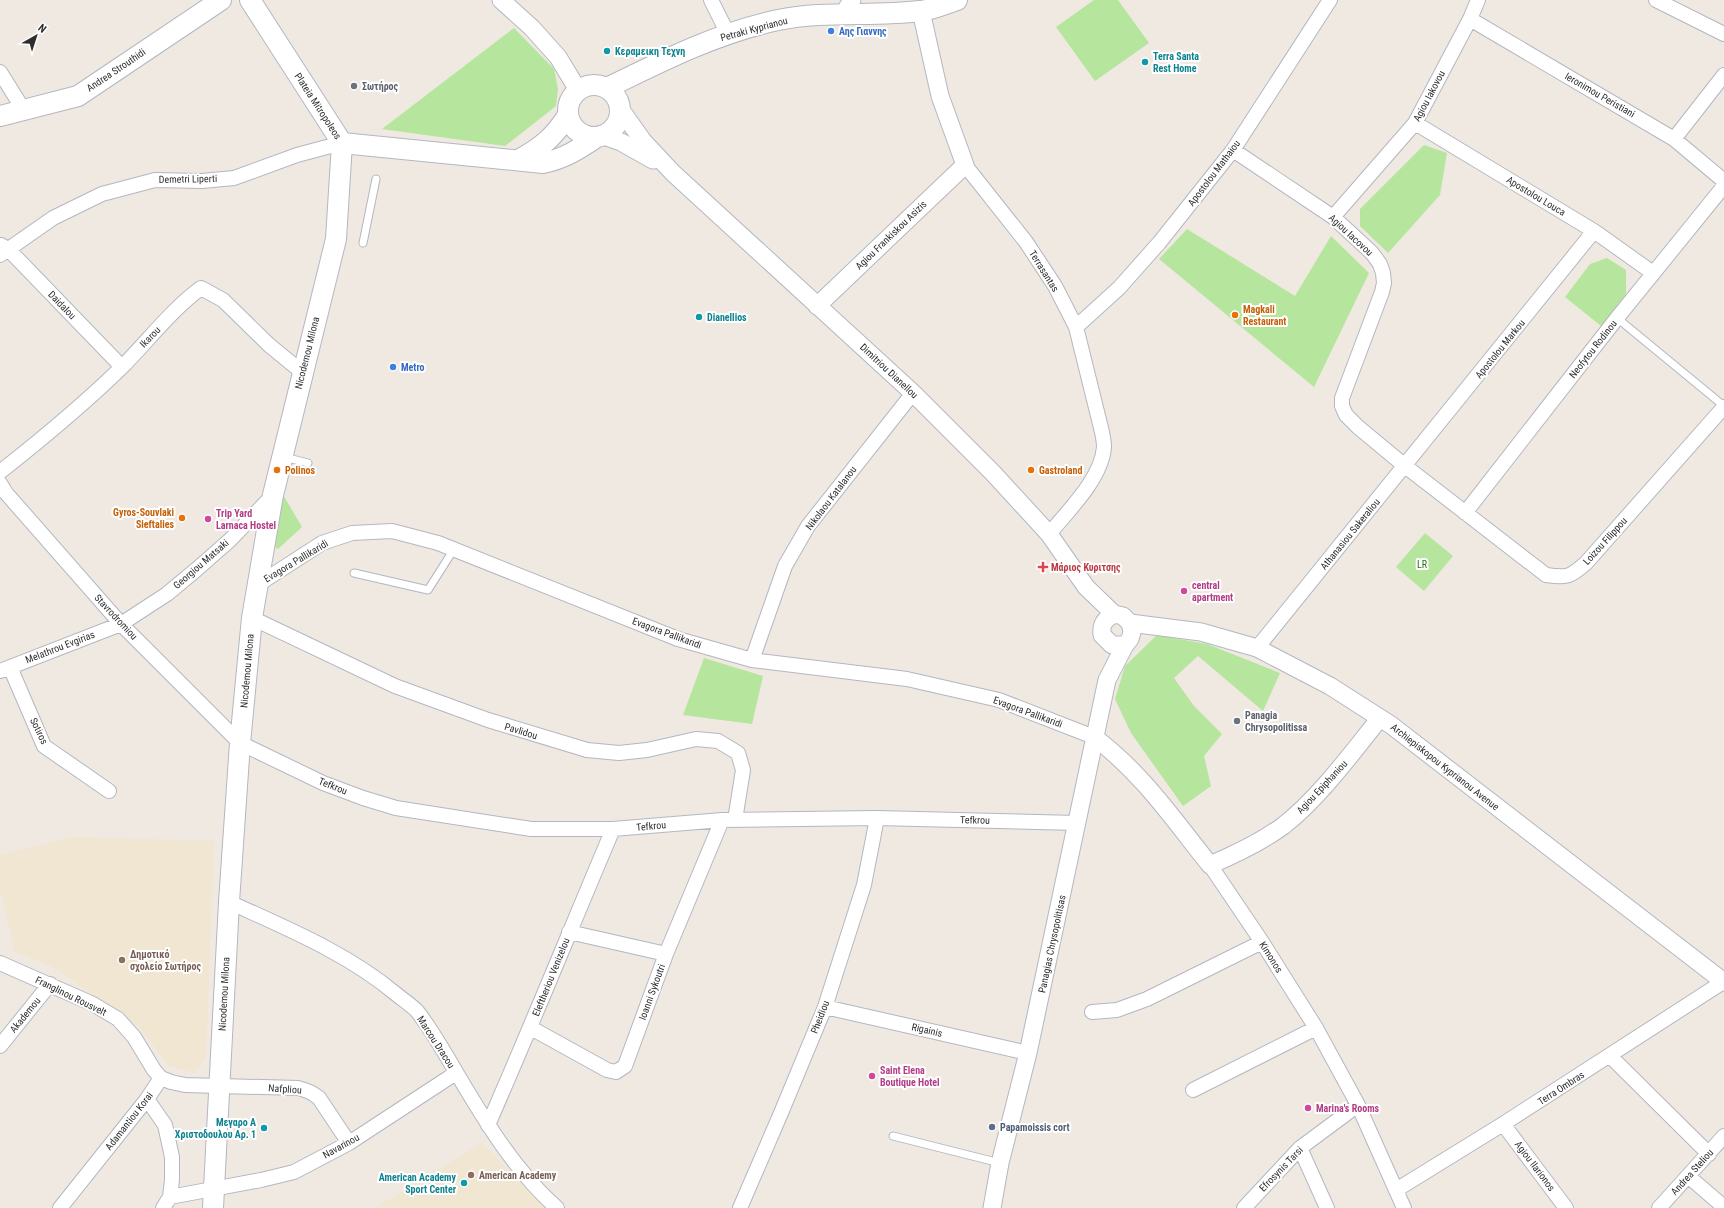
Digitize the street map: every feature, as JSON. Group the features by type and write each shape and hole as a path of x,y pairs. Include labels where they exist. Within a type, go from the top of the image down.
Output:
{"main road":[{"name":"Andrea Strouthidi","path":"0,116 78,96 221,0"},
{"name":"Plateia Mitropoleos","path":"250,0 342,143 544,163 558,160 601,137"},
{"name":"Petraki Kyprianou","path":"607,88 682,52 728,34 779,20 848,7 921,11 957,0"},
{"path":"592,85 607,88 614,94 619,101 620,110 620,119 616,126 601,137 581,135 574,129 569,121 569,103 572,95 578,90 585,86 592,85"},
{"path":"518,160 547,142 568,115"},
{"name":"Nicodemou Milona","path":"213,1208 218,1086 229,902 240,743 252,618 273,495 302,372 336,239 342,143"}],"street":[{"path":"501,0 532,28 558,57 578,90"},
{"path":"711,0 728,34"},
{"name":"Apostolou Mathaiou","path":"1076,327 1119,288 1159,243 1233,150 1330,0"},
{"name":"Agiou Iakovou","path":"1333,216 1415,123 1470,19 1478,0"},
{"path":"1656,0 1724,34"},
{"name":"Terrasantas","path":"921,11 940,96 965,165 1026,242 1054,286 1076,327 1102,432 1104,447 1100,466 1090,482 1049,534"},
{"name":"Ieronimou Peristiani","path":"1470,19 1674,139 1724,181"},
{"path":"0,72 23,109"},
{"path":"1674,139 1724,75"},
{"name":"Dimitriou Dianellou","path":"620,110 643,141 673,173 913,392 993,473 1049,534 1086,586 1114,614"},
{"name":"Apostolou Louca","path":"1415,123 1594,231 1653,273"},
{"name":"Dimitriou Dianellou","path":"601,137 635,149 673,173"},
{"name":"Demetri Liperti","path":"3,249 53,218 102,194 155,180 202,181 234,178 297,155 342,143"},
{"name":"Agiou Iacovou","path":"1233,150 1333,216 1372,252 1380,264 1384,283 1382,292 1342,398 1342,406 1346,415 1358,427 1405,466"},
{"name":"Agiou Frankiskou Asizis","path":"817,306 965,165"},
{"name":"Neofytou Rodinou","path":"1464,513 1617,318 1724,186"},
{"name":"Apostolou Markou","path":"1405,466 1594,231"},
{"name":"Daidalou","path":"3,249 122,367"},
{"name":"Ikarou","path":"0,472 56,428 122,367 186,300 201,288 223,300 269,345 302,372"},
{"name":"Nikolaou Katalanou","path":"752,660 785,566 808,526 913,392"},
{"name":"Loizou Filippou","path":"1405,466 1546,575 1564,578 1575,573 1586,563 1724,407"},
{"name":"Athanasiou Sakeraliou","path":"1257,648 1405,466"},
{"name":"Stavrodromiou","path":"2,491 121,624 240,743"},
{"name":"Georgiou Matsaki","path":"121,624 167,594 197,569 230,540 273,495"},
{"name":"Evagora Pallikaridi","path":"257,585 322,543 352,533 392,531 438,543 454,549 678,639 752,660 915,681 999,700 1094,737"},
{"name":"Dimitriou Dianellou","path":"1086,586 1103,632"},
{"path":"1114,614 1107,618 1103,632 1112,644 1125,645 1130,639 1132,632 1130,622"},
{"name":"Archiepiskopou Kyprianou Avenue","path":"1114,614 1123,616 1130,622 1201,632 1257,648 1330,686 1380,718 1724,982"},
{"name":"Pavlidou","path":"252,618 395,686 488,720 586,750 619,752 647,750 696,739 718,741 738,754 743,770 729,820"},
{"name":"Melathrou Evgirias","path":"5,669 121,624"},
{"name":"Panagias Chrysopolitisas","path":"1103,632 1107,680"},
{"name":"Panagias Chrysopolitisas","path":"992,1208 1000,1163 1028,1054 1107,680 1125,645"},
{"name":"Sotiros","path":"5,669 44,746 109,791"},
{"name":"Agiou Epiphaniou","path":"1210,865 1264,839 1284,825 1306,806 1350,756 1380,718"},
{"name":"Kimonos","path":"1094,737 1129,766 1150,789 1210,865 1262,942 1316,1028 1358,1105 1404,1208"},
{"name":"Tefkrou","path":"240,743 323,783 363,798 396,808 531,829 614,829 729,820 877,818 1078,823"},
{"name":"Pheidiou","path":"740,1208 825,1007 864,885 877,818"},
{"name":"Ioanni Sykoutri","path":"531,1028 607,1070 616,1072 625,1066 666,954 729,820"},
{"name":"Eleftheriou Venizelou","path":"488,1125 531,1028 569,932 614,829"},
{"name":"Marcou Dracou","path":"229,902 275,922 333,952 379,980 416,1011 437,1040 488,1125 516,1164 543,1195 557,1208"},
{"path":"569,932 666,954"},
{"path":"1092,1012 1117,1010 1147,999 1262,942"},
{"name":"Franglinou Rousvelt","path":"0,963 93,1004 118,1019 134,1037 154,1070 161,1078"},
{"name":"Terra Ombras","path":"1396,1190 1503,1124 1724,982"},
{"name":"Akademou","path":"0,1046 50,984"},
{"name":"Rigainis","path":"825,1007 1028,1054"},
{"path":"1193,1090 1316,1028"},
{"path":"1610,1056 1709,1154"},
{"name":"Navarinou","path":"166,1203 213,1188 261,1180 294,1172 349,1143 456,1073"},
{"path":"161,1078 185,1085 218,1086"},
{"name":"Adamantiou Korai","path":"60,1208 147,1099 161,1078"},
{"name":"Nafpliou","path":"218,1086 298,1088 314,1093 319,1098 349,1143"},
{"path":"147,1099 165,1125 172,1157 172,1180 166,1203"},
{"name":"Efrosynis Tarsi","path":"1244,1208 1300,1148 1358,1105"},
{"name":"Agiou Ilarionos","path":"1503,1124 1566,1208"},
{"name":"Andrea Steliou","path":"1659,1208 1724,1136"},
{"path":"1300,1148 1327,1208"},
{"path":"1688,1176 1724,1207"}],"lane":[{"path":"363,243 376,179"},
{"path":"1617,318 1724,407"},
{"path":"282,457 308,463"},
{"path":"354,573 428,590 454,549"},
{"path":"893,1136 1000,1163"}],"shaded area":[{"name":"Δημοτικό σχολείο Σωτήρος","path":"73,837 214,841 206,1057 195,1073 169,1066 139,1027 55,968 15,952 0,890 0,855"},
{"name":"American Academy","path":"482,1143 545,1208 375,1208"}],"green space":[{"path":"1094,0 1118,0 1149,43 1095,81 1056,27"},
{"path":"514,28 554,69 558,89 556,106 505,146 382,129"},
{"path":"1424,145 1447,153 1440,195 1388,253 1360,226 1360,209"},
{"path":"1187,229 1295,296 1331,236 1369,273 1314,387 1159,259"},
{"path":"1607,258 1626,270 1626,294 1601,326 1565,297 1590,264"},
{"path":"282,493 302,527 278,549 268,542"},
{"name":"LR","path":"1425,533 1453,556 1424,591 1396,567"},
{"path":"1157,635 1207,644 1280,673 1263,711 1198,656 1174,678 1194,706 1222,734 1204,756 1211,786 1183,806 1131,733 1115,699 1125,666"},
{"path":"704,658 763,676 752,724 683,715"}],"place":[{"name":"Αης Γιαννης","path":"831,31"},
{"name":"Κεραμεικη Τεχνη","path":"607,51"},
{"name":"Terra Santa Rest Home","path":"1145,62"},
{"name":"Σωτήρος","path":"354,86"},
{"name":"Magkali Restaurant","path":"1235,315"},
{"name":"Dianellios","path":"699,317"},
{"name":"Metro","path":"393,367"},
{"name":"Polinos","path":"277,470"},
{"name":"Gastroland","path":"1031,470"},
{"name":"Gyros-Souvlaki Sieftalies","path":"182,518"},
{"name":"Trip Yard Larnaca Hostel","path":"208,519"},
{"name":"Μάριος Κυριτσης","path":"1043,567"},
{"name":"central apartment","path":"1184,591"},
{"name":"Panagia Chrysopolitissa","path":"1237,721"},
{"name":"Δημοτικό σχολείο Σωτήρος","path":"122,960"},
{"name":"Saint Elena Boutique Hotel","path":"872,1076"},
{"name":"Marina's Rooms","path":"1308,1108"},
{"name":"Papamoissis cort","path":"992,1127"},
{"name":"Μεγαρο Α Χριστοδουλου Αρ. 1","path":"264,1128"},
{"name":"American Academy","path":"471,1175"},
{"name":"American Academy Sport Center","path":"464,1183"}]}
